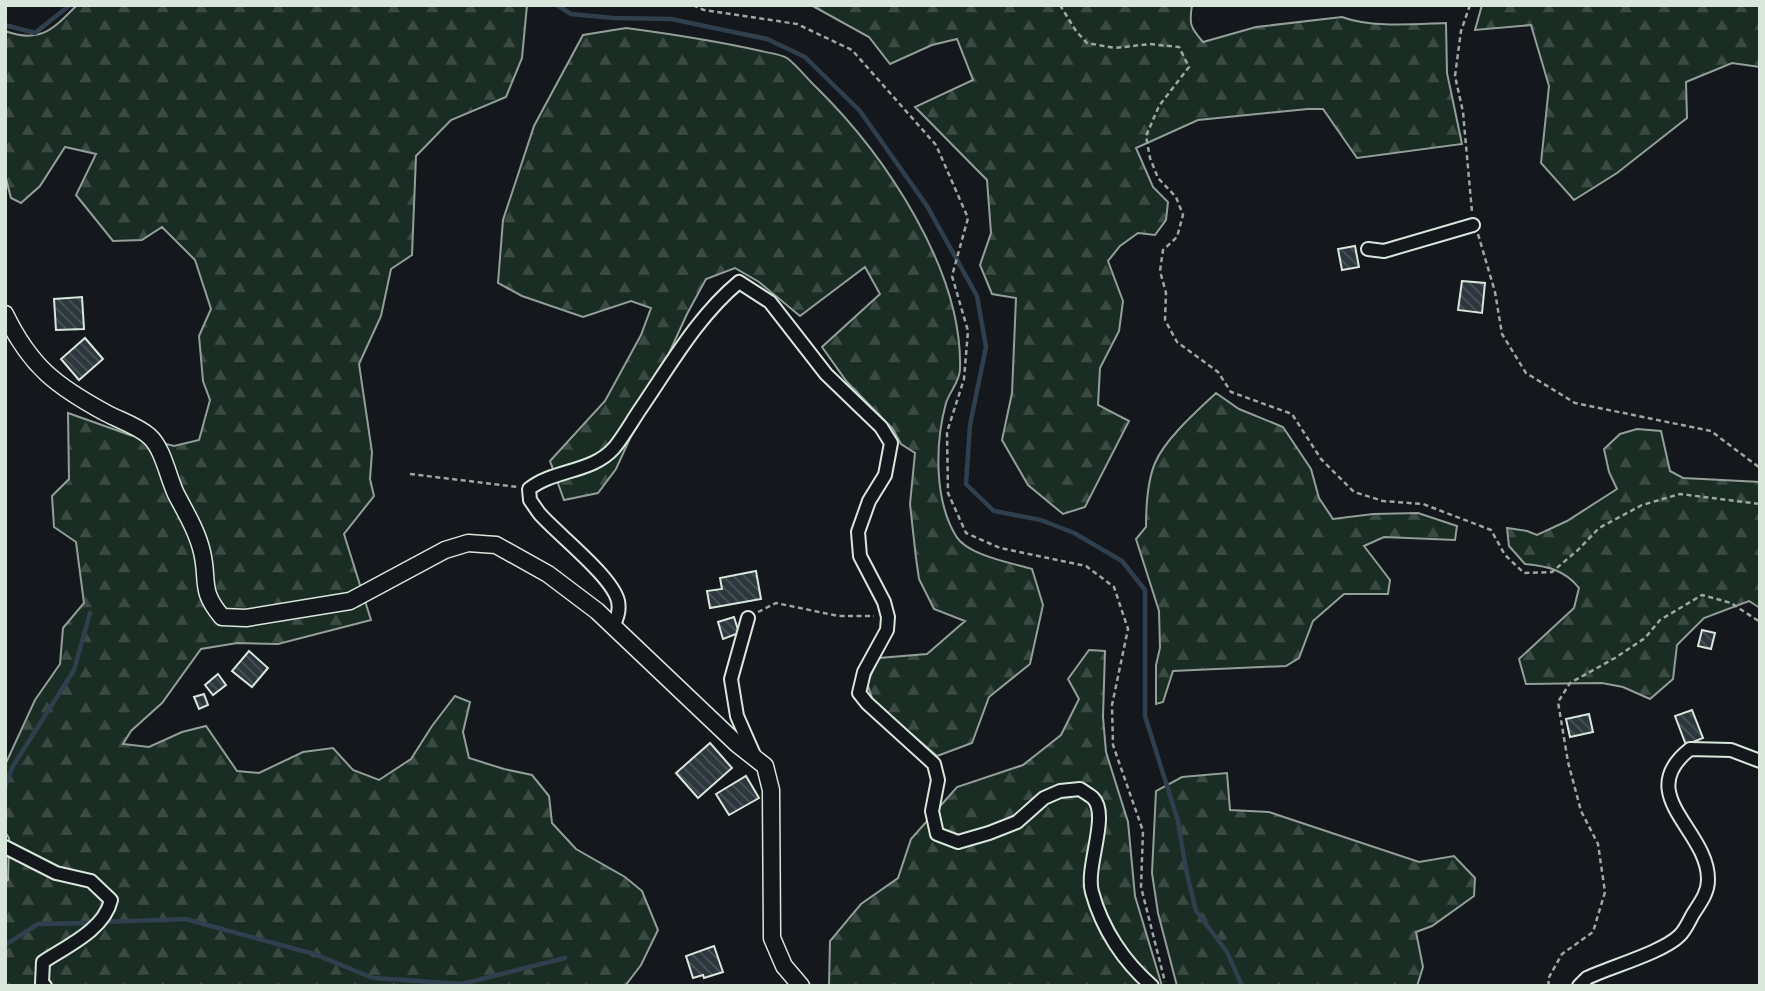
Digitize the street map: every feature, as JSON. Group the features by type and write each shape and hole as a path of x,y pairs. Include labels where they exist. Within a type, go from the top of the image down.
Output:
{"street":[{"path":"1368,248 1384,251 1473,225"},
{"path":"614,627 619,613 618,599 608,581 538,513 530,500 529,489 540,480 582,469 613,450 698,323 716,300 739,282 770,302 826,374 881,427 891,443 885,475 869,501 858,532 860,556 884,602 888,617 887,630 864,672 859,693 934,764 938,780 932,811 937,834 958,842 1017,822 1044,798 1060,791 1080,789 1094,799 1098,806 1100,822 1091,864 1091,890 1106,928 1132,968 1152,986"},
{"path":"5,314 17,338 38,367 71,394 149,436 189,515 203,554 205,589 210,603 222,617 246,618 350,601 445,550 468,543 496,545 548,574 597,611 673,685 756,760 765,765 771,790 772,938 784,966 801,986"},
{"path":"748,618 731,679 737,716 756,760"},
{"path":"1579,986 1587,978 1649,953 1679,936 1705,896 1708,880 1702,853 1677,815 1670,796 1668,780 1675,760 1690,748 1731,750 1760,761"},
{"path":"5,847 56,873 91,881 111,900 108,912 86,934 43,962 42,983 45,986"}],"path":[{"path":"693,5 704,10 797,24 852,50 936,145 968,218 952,276 968,331 964,379 947,432 948,493 966,533 1000,548 1086,566 1114,587 1128,629 1112,705 1113,745 1143,831 1142,887 1166,986"},
{"path":"1060,5 1087,43 1115,48 1150,44 1179,47 1189,67 1159,106 1146,136 1150,158 1158,178 1176,197 1183,215 1177,237 1163,250 1160,271 1166,293 1166,320 1177,342 1218,372 1231,392 1292,414 1321,459 1354,492 1383,501 1423,503 1491,530 1505,555 1524,573 1552,572 1599,528 1642,505 1680,494 1760,504"},
{"path":"1470,5 1461,31 1455,76 1463,112 1473,225 1495,292 1502,334 1526,373 1574,403 1710,431 1760,468"},
{"path":"410,474 529,489"},
{"path":"1549,986 1548,979 1562,954 1592,932 1605,892 1598,844 1581,811 1568,762 1558,702 1570,683 1615,658 1645,638 1660,620 1702,595 1731,603 1760,622"},
{"path":"748,618 776,603 838,616 888,617"}],"green space":[{"path":"77,5 527,5 522,58 506,97 451,120 416,156 412,255 391,269 381,316 359,364 372,452 370,479 374,496 344,534 371,620 278,644 237,643 201,649 162,703 131,731 123,744 149,747 182,732 206,726 237,771 259,773 303,752 333,748 353,770 379,780 411,759 455,696 470,702 463,732 469,758 532,775 549,796 552,823 576,849 625,877 642,891 658,930 641,965 625,986 5,986 5,881 8,880 9,838 5,832 5,765 35,700 60,664 63,628 84,603 76,542 54,527 52,496 69,479 68,413 130,435 174,446 199,440 210,400 203,381 199,336 211,309 195,260 162,227 142,240 113,241 76,195 96,154 65,147 40,186 21,203 11,198 5,175 5,31 28,36 46,32"},
{"path":"811,5 1192,5 1192,25 1203,42 1256,27 1342,17 1379,24 1446,23 1447,73 1462,144 1357,158 1323,109 1308,109 1198,120 1136,148 1153,187 1168,202 1166,220 1155,235 1138,233 1120,246 1108,261 1123,301 1119,331 1100,368 1098,405 1129,421 1085,507 1063,514 1028,485 1002,440 1012,393 1016,298 992,294 980,265 991,233 987,180 915,107 973,80 957,39 932,45 890,64 869,37"},
{"path":"1482,5 1760,5 1760,67 1732,63 1686,82 1687,118 1617,173 1574,200 1541,163 1549,86 1531,25 1475,30"},
{"path":"626,28 728,44 787,58 843,115 868,146 915,216 934,254 958,331 960,369 946,403 940,436 940,489 944,506 949,522 962,543 979,553 1032,569 1043,605 1030,664 989,697 972,743 937,756 873,701 867,683 879,658 927,654 965,621 934,609 919,579 910,504 915,453 901,444 893,429 847,382 822,347 880,294 865,267 800,316 759,282 735,268 706,279 687,314 616,469 598,493 564,500 550,461 605,401 641,335 651,308 631,301 583,317 522,296 498,283 503,220 534,126 583,35"},
{"path":"1216,393 1239,409 1283,427 1311,469 1319,498 1333,519 1373,514 1418,513 1457,526 1455,540 1384,537 1364,546 1390,580 1388,594 1344,594 1313,621 1299,658 1286,666 1173,671 1163,702 1156,704 1156,665 1160,648 1159,611 1136,539 1146,527 1149,486 1155,463 1166,444"},
{"path":"1637,429 1661,431 1670,471 1683,478 1760,482 1760,608 1749,601 1704,618 1677,645 1673,679 1650,699 1623,687 1602,683 1526,684 1519,659 1574,608 1579,588 1568,577 1555,570 1525,564 1509,546 1507,528 1537,535 1567,521 1617,489 1609,472 1604,449 1620,434"},
{"path":"1089,650 1105,651 1103,717 1106,752 1128,822 1135,896 1162,986 829,986 830,941 861,904 898,878 911,839 957,787 1023,765 1061,735 1079,699 1068,679"},
{"path":"1227,773 1230,810 1269,812 1419,862 1454,856 1475,878 1474,896 1432,926 1416,932 1423,967 1417,986 1177,986 1158,913 1152,873 1156,791 1182,777"}],"building":[{"path":"1355,246 1359,267 1342,270 1338,249"},
{"path":"1462,281 1485,283 1482,313 1458,310"},
{"path":"82,297 84,329 56,330 54,299"},
{"path":"85,338 103,359 79,380 61,359"},
{"path":"756,571 761,599 710,608 707,591 722,589 720,578"},
{"path":"734,617 739,633 723,639 718,622"},
{"path":"1702,630 1715,633 1711,649 1698,646"},
{"path":"249,651 268,668 252,687 232,671"},
{"path":"218,674 226,685 213,695 205,685"},
{"path":"204,694 208,705 199,709 194,697"},
{"path":"1692,710 1703,738 1686,745 1675,716"},
{"path":"1589,714 1593,732 1570,737 1566,719"},
{"path":"710,743 732,768 698,798 676,773"},
{"path":"746,776 759,798 729,815 716,794"},
{"path":"714,946 723,972 704,978 703,975 693,978 686,956"}],"waterway":[{"path":"5,25 35,33 70,5"},
{"path":"557,5 571,14 671,19 767,39 805,57 860,111 927,206 977,296 986,347 970,425 966,484 994,511 1041,520 1074,533 1122,561 1145,590 1145,716 1178,821 1196,911 1227,952 1242,986"},
{"path":"5,786 13,766 74,670 90,613"},
{"path":"103,922 185,919 314,954 373,978 462,984 565,958"},
{"path":"5,945 38,924 94,923"}]}
